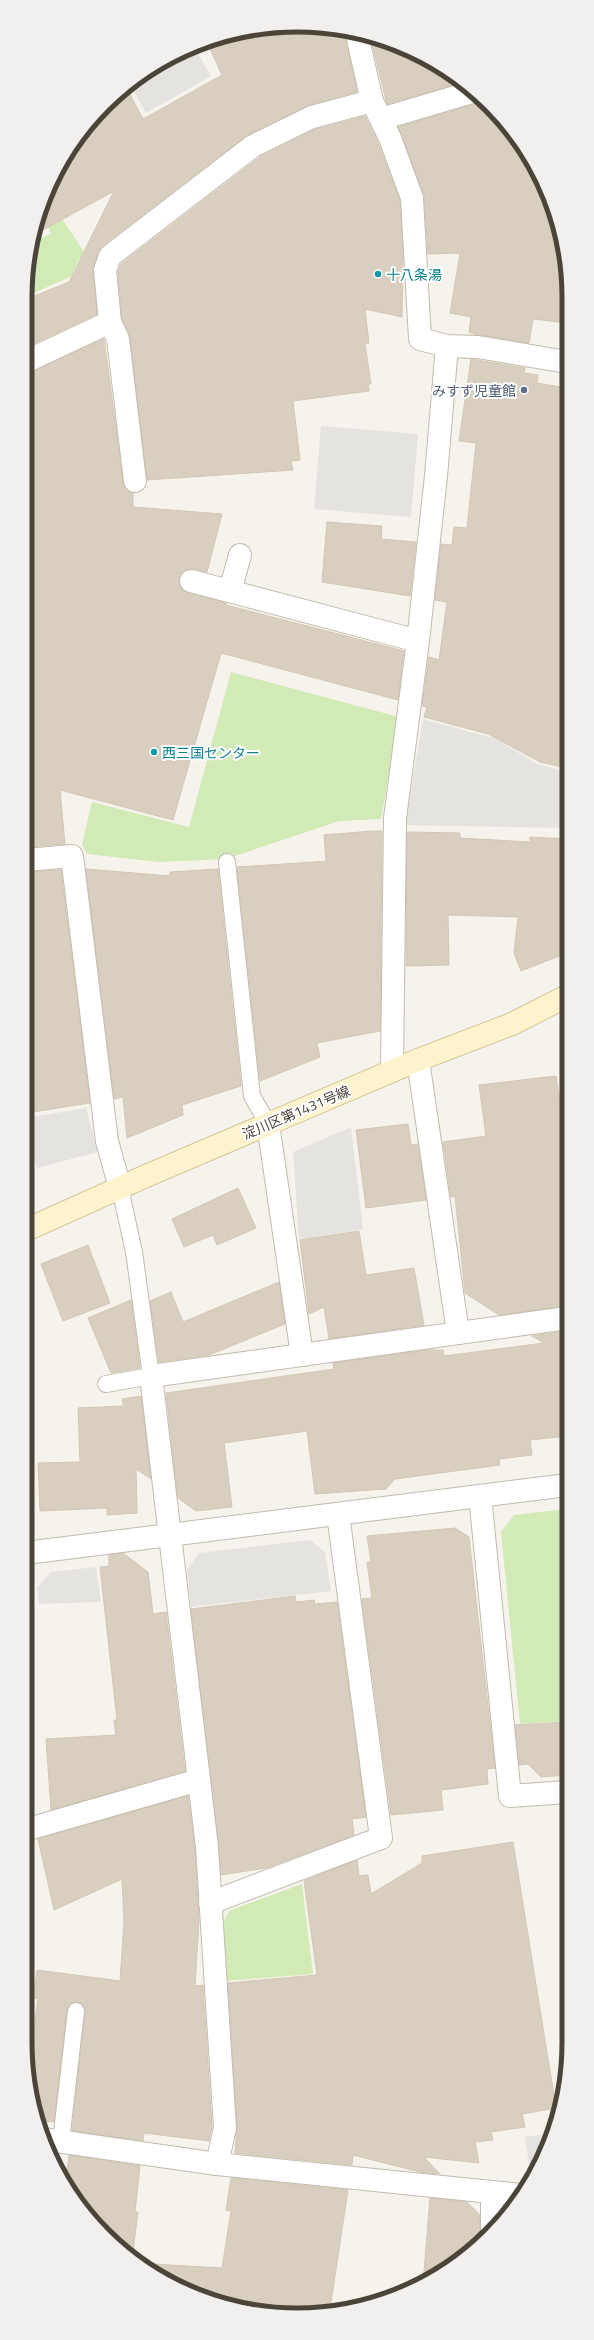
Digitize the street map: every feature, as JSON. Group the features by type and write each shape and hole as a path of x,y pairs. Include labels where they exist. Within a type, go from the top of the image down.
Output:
{"street":[{"path":"358,39 376,110 390,138 412,198 420,339 447,346 478,347 562,361"},
{"path":"135,481 118,339 110,322 105,270 110,256 253,146 312,117 376,110 466,93"},
{"path":"32,359 110,322"},
{"path":"392,1071 394,818 418,641 447,346"},
{"path":"230,591 240,554"},
{"path":"191,581 418,641"},
{"path":"32,860 72,856 107,1141 120,1188"},
{"name":"淀川区第1431号線","path":"32,1227 392,1071 512,1024 562,999"},
{"path":"418,1060 458,1333"},
{"path":"268,1124 302,1356"},
{"path":"217,2164 225,2128 207,1846 150,1376 562,1319"},
{"path":"32,1552 562,1486"},
{"path":"480,1496 510,1796 562,1792"},
{"path":"210,1903 381,1838 338,1514"},
{"path":"32,1828 199,1780"},
{"path":"52,2140 217,2164 514,2195"},
{"path":"492,2193 492,2222"}],"lane":[{"path":"227,862 252,1096 268,1124"},
{"path":"106,1384 150,1376 134,1252 120,1188"},
{"path":"52,2140 76,2011"}],"green space":[{"path":"55,208 88,258 87,260 80,257 72,274 74,275 32,294 34,262 38,240 51,233 44,219 46,213"},
{"path":"231,672 399,717 381,819 339,821 226,859 159,862 87,854 82,844 92,802 189,827"},
{"path":"562,1510 562,1721 520,1724 501,1532 514,1515"},
{"path":"302,1884 313,1974 225,1981 221,1934 226,1917 231,1910"}],"shaded area":[{"path":"197,52 211,76 146,113 133,90 180,59"},
{"path":"321,426 418,434 411,517 314,509"},
{"path":"423,719 496,739 537,764 562,771 562,828 405,825"},
{"path":"86,1108 98,1152 37,1168 32,1151 32,1117"},
{"path":"351,1127 363,1229 299,1240 293,1152"},
{"path":"310,1540 325,1552 331,1591 191,1607 187,1570 199,1553"},
{"path":"96,1567 101,1602 39,1604 37,1588 51,1572"},
{"path":"546,2134 533,2164 529,2164 525,2137"}],"building":[{"path":"297,32 332,34 346,36 357,92 307,106 247,135 102,246 98,252 93,271 97,314 32,345 32,297 69,282 114,191 40,232 46,212 59,180 77,150 98,122 129,93 143,119 222,75 209,47 228,41 262,34"},
{"path":"372,43 414,59 454,84 387,104"},
{"path":"477,103 496,122 507,136 535,180 548,212 557,245 560,262 562,322 533,319 529,343 474,334 469,332 471,317 450,313 460,253 428,254 424,194 398,127"},
{"path":"365,116 378,143 400,201 403,254 402,317 365,309 369,343 365,344 371,384 368,384 369,391 293,401 300,460 291,461 293,470 147,480 130,338 122,319 118,272 121,264 260,157 316,129"},
{"path":"104,339 123,482 125,489 133,493 133,507 222,514 207,572 194,569 182,572 179,578 182,590 226,603 226,605 404,651 398,700 221,653 173,820 60,790 65,844 32,847 32,371"},
{"path":"471,359 525,368 524,373 538,375 537,383 562,387 562,767 540,762 488,734 424,717 427,707 422,706 429,657 439,660 447,602 435,600 441,544 452,545 454,527 467,528 476,443 459,441"},
{"path":"327,522 382,526 381,539 416,542 410,596 322,582"},
{"path":"382,831 380,1031 317,1043 320,1057 260,1081 237,867 329,861 326,861 324,835"},
{"path":"407,832 460,833 460,838 530,842 530,837 562,839 562,955 521,971 514,953 518,917 448,915 449,965 406,966"},
{"path":"86,869 170,876 170,872 218,869 241,1086 182,1105 183,1115 127,1138 123,1097 114,1099"},
{"path":"61,870 90,1103 32,1112 32,872"},
{"path":"556,1076 562,1119 562,1307 499,1315 465,1293 455,1196 451,1197 443,1142 486,1136 479,1085"},
{"path":"408,1124 411,1145 418,1144 426,1200 366,1208 356,1130"},
{"path":"238,1188 256,1228 217,1245 213,1235 184,1247 172,1219"},
{"path":"359,1231 366,1275 414,1268 424,1325 329,1339 324,1307 309,1314 300,1240"},
{"path":"88,1245 110,1303 63,1321 41,1264"},
{"path":"279,1282 285,1324 209,1355 159,1362 150,1301 171,1292 183,1322"},
{"path":"131,1300 140,1368 111,1373 88,1318"},
{"path":"562,1332 562,1437 530,1440 532,1455 499,1459 500,1465 395,1479 386,1489 315,1494 307,1431 224,1443 232,1507 196,1511 178,1498 166,1393 334,1369 333,1363 428,1350 443,1350 444,1356 544,1343 532,1336"},
{"path":"141,1396 151,1479 136,1469 137,1513 107,1515 107,1508 40,1511 38,1463 80,1462 78,1408 124,1406 122,1399"},
{"path":"455,1528 469,1537 495,1768 487,1769 488,1784 441,1790 443,1810 391,1815 362,1599 372,1598 367,1562 371,1562 367,1536"},
{"path":"123,1553 148,1572 153,1614 166,1612 185,1771 51,1810 46,1739 116,1735 114,1720 117,1720 100,1567 109,1566 109,1555"},
{"path":"295,1596 296,1602 314,1600 315,1604 337,1602 366,1817 352,1819 354,1835 266,1868 221,1875 191,1609"},
{"path":"562,1722 562,1775 541,1777 528,1764 519,1765 515,1725"},
{"path":"188,1796 195,1848 199,1920 195,1986 203,1985 212,2127 209,2141 144,2133 143,2141 72,2131 85,2012 82,2004 77,2002 69,2005 67,2010 54,2122 44,2121 34,2078 32,2043 38,1999 33,1998 37,1970 120,1981 124,1922 122,1879 54,1910 38,1839"},
{"path":"513,1842 555,2103 554,2108 522,2114 525,2127 491,2132 493,2140 475,2142 479,2163 424,2157 440,2174 420,2172 353,2155 352,2165 235,2153 237,2127 228,1983 317,1975 304,1881 357,1860 359,1876 368,1875 371,1894 422,1863 422,1856"},
{"path":"69,2155 140,2166 135,2212 138,2212 133,2251 98,2218 67,2174"},
{"path":"231,2178 348,2190 330,2306 297,2308 262,2306 228,2299 180,2281 151,2264 222,2268 231,2211 226,2210"},
{"path":"430,2198 467,2202 480,2215 480,2234 458,2253 424,2276"}],"place":[{"name":"十八条湯","path":"378,274"},
{"name":"みすず児童館","path":"524,390"},
{"name":"西三国センター","path":"154,752"}]}
